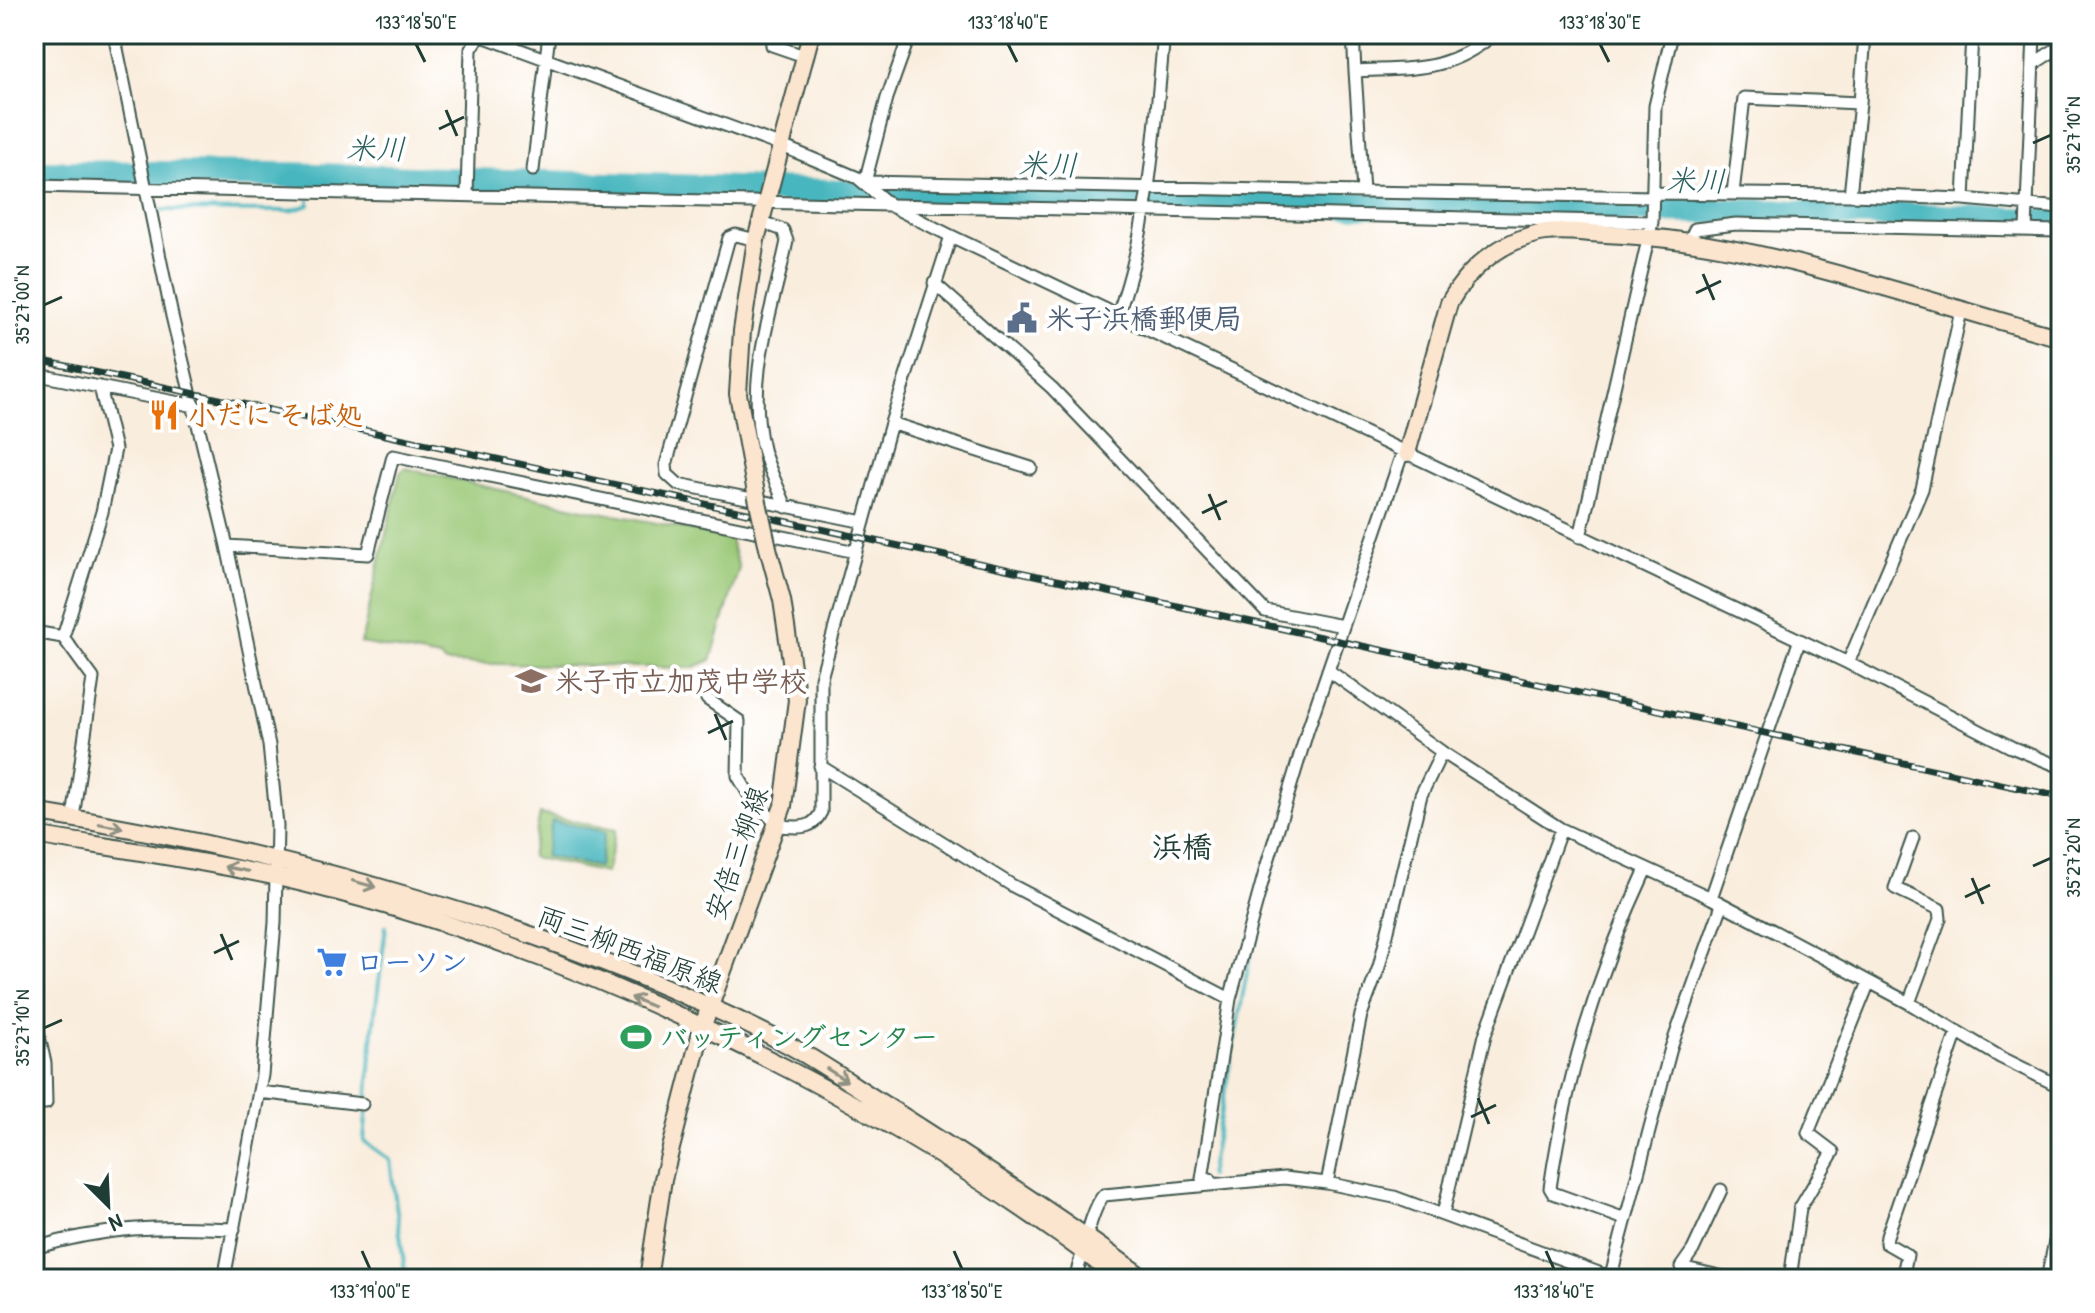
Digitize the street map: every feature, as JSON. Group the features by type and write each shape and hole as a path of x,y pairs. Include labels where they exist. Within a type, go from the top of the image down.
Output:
{"main road":[{"path":"756,240 769,201 811,34"},
{"path":"1405,452 1449,303 1462,281 1481,262 1507,245 1534,234 1652,225 1690,240 1758,253 2061,338"},
{"name":"安倍三柳線","path":"648,1279 663,1179 702,1028 779,826 797,700 782,600 745,443 737,371 756,240"},
{"name":"両三柳西福原線","path":"34,812 276,859 408,896 587,956 709,1006 797,1051 1086,1245 1120,1279"},
{"name":"両三柳西福原線","path":"34,835 275,877 442,924 547,962 702,1028 903,1133 1145,1279"}],"street":[{"path":"114,34 269,745 277,825 275,923 259,1092 224,1279"},
{"path":"467,191 471,49 479,34 782,146 867,184 890,204 951,236 1848,663 2011,747 2061,767"},
{"path":"533,170 549,34"},
{"path":"771,34 772,45 804,56"},
{"path":"867,184 887,98 910,34"},
{"path":"1117,317 1129,284 1145,211 1164,34"},
{"path":"1353,34 1363,192"},
{"path":"1355,71 1423,68 1451,61 1471,54 1494,34"},
{"path":"1580,537 1652,225 1655,106 1672,34"},
{"path":"1850,195 1865,34"},
{"path":"1964,199 1972,34"},
{"path":"2026,230 2034,34"},
{"path":"2033,64 2061,46"},
{"path":"1733,193 1744,98 1860,103"},
{"path":"867,184 1654,197 1733,193 1850,195 1964,199 2061,208"},
{"path":"34,186 467,191 1652,225"},
{"path":"762,222 783,230 787,241 763,330 758,386 763,448 786,507"},
{"path":"1690,240 1695,229 1736,224 2061,231"},
{"path":"756,240 736,235 729,238 666,465 667,474 678,484 864,522"},
{"path":"707,699 739,721 738,776 751,798 779,826 807,827 816,822 821,812 821,678 891,423 951,236"},
{"path":"934,283 1052,388 1265,611 1343,626"},
{"path":"1848,663 1922,489 1961,311"},
{"path":"34,374 195,406"},
{"path":"63,637 102,512 115,449 100,387"},
{"path":"891,423 1031,468"},
{"path":"1210,1183 1210,1179 1202,1179 1230,999 1266,868 1328,670 1405,452"},
{"path":"227,546 368,554 393,456 856,552"},
{"path":"34,632 63,637 93,678 73,818"},
{"path":"1075,1279 1097,1203 1104,1195 1284,1178 1394,1197 1612,1278 1671,1048 1799,642"},
{"path":"1328,670 1442,752 1561,829 1716,901 2061,1087"},
{"path":"1327,1183 1361,1015 1379,967 1421,795 1442,752"},
{"path":"820,766 1013,886 1230,999"},
{"path":"1443,1214 1485,1035 1561,829"},
{"path":"1909,1003 1940,919 1939,909 1931,903 1895,888 1913,838"},
{"path":"1625,1219 1553,1193 1550,1188 1578,1053 1618,930 1646,869"},
{"path":"1790,1279 1800,1208 1833,1152 1808,1133 1869,982"},
{"path":"34,1015 45,1063 46,1103 34,1103"},
{"path":"1902,1279 1907,1255 1886,1243 1887,1236 1957,1032"},
{"path":"259,1092 362,1104"},
{"path":"1721,1190 1693,1250 1681,1267 1732,1279"},
{"path":"2047,1279 2061,1213"},
{"path":"36,1279 34,1251 87,1232 164,1225 234,1229"}],"green space":[{"path":"405,468 579,508 729,537 739,568 711,660 692,668 445,663 440,658 361,643 400,473"},
{"path":"540,814 616,830 606,873 531,857"}],"water":[{"path":"552,821 605,832 599,867 545,856"}],"waterway":[{"name":"米川","path":"34,173 286,175 1091,200 1874,214 2061,222"},
{"path":"161,210 290,211 309,205 309,200"},
{"path":"386,926 364,1141 390,1160 406,1279"},
{"path":"1209,1176 1255,929"}],"railway":[{"path":"34,359 2061,797"}],"place":[{"name":"米子浜橋郵便局","path":"1022,318"},
{"name":"小だに そば処","path":"164,415"},
{"name":"米子市立加茂中学校","path":"531,681"},
{"name":"ローソン","path":"332,962"},
{"name":"バッティングセンター","path":"636,1037"}],"district":[{"name":"浜橋","path":"1182,847"}]}
